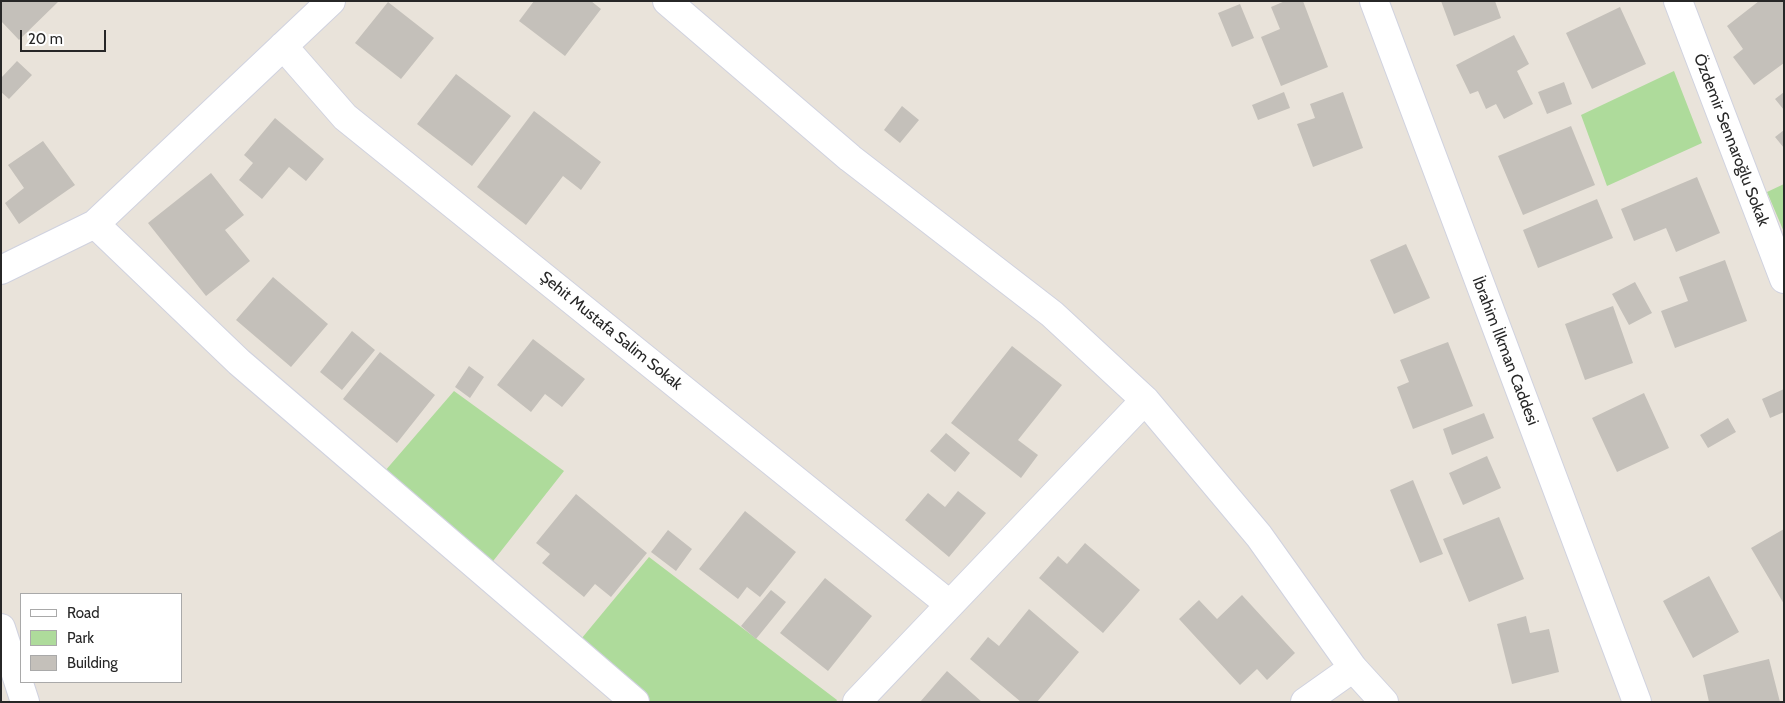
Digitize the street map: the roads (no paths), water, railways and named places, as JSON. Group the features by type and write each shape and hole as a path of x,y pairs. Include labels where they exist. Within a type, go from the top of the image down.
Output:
{"street":[{"path":"1,270 95,224 331,1"},
{"path":"667,1 850,158 1052,314 1145,400 1260,536 1353,668 1384,702"},
{"name":"İbrahim İlkman Caddesi","path":"1374,1 1637,702"},
{"name":"Özdemir Sennaroğlu Sokak","path":"1678,1 1784,278"},
{"name":"Şehit Mustafa Salim Sokak","path":"283,46 346,117 950,604"},
{"path":"95,224 239,362 635,702"},
{"path":"857,702 1145,400"},
{"path":"1,628 25,702"},
{"path":"1305,702 1353,668"}]}
